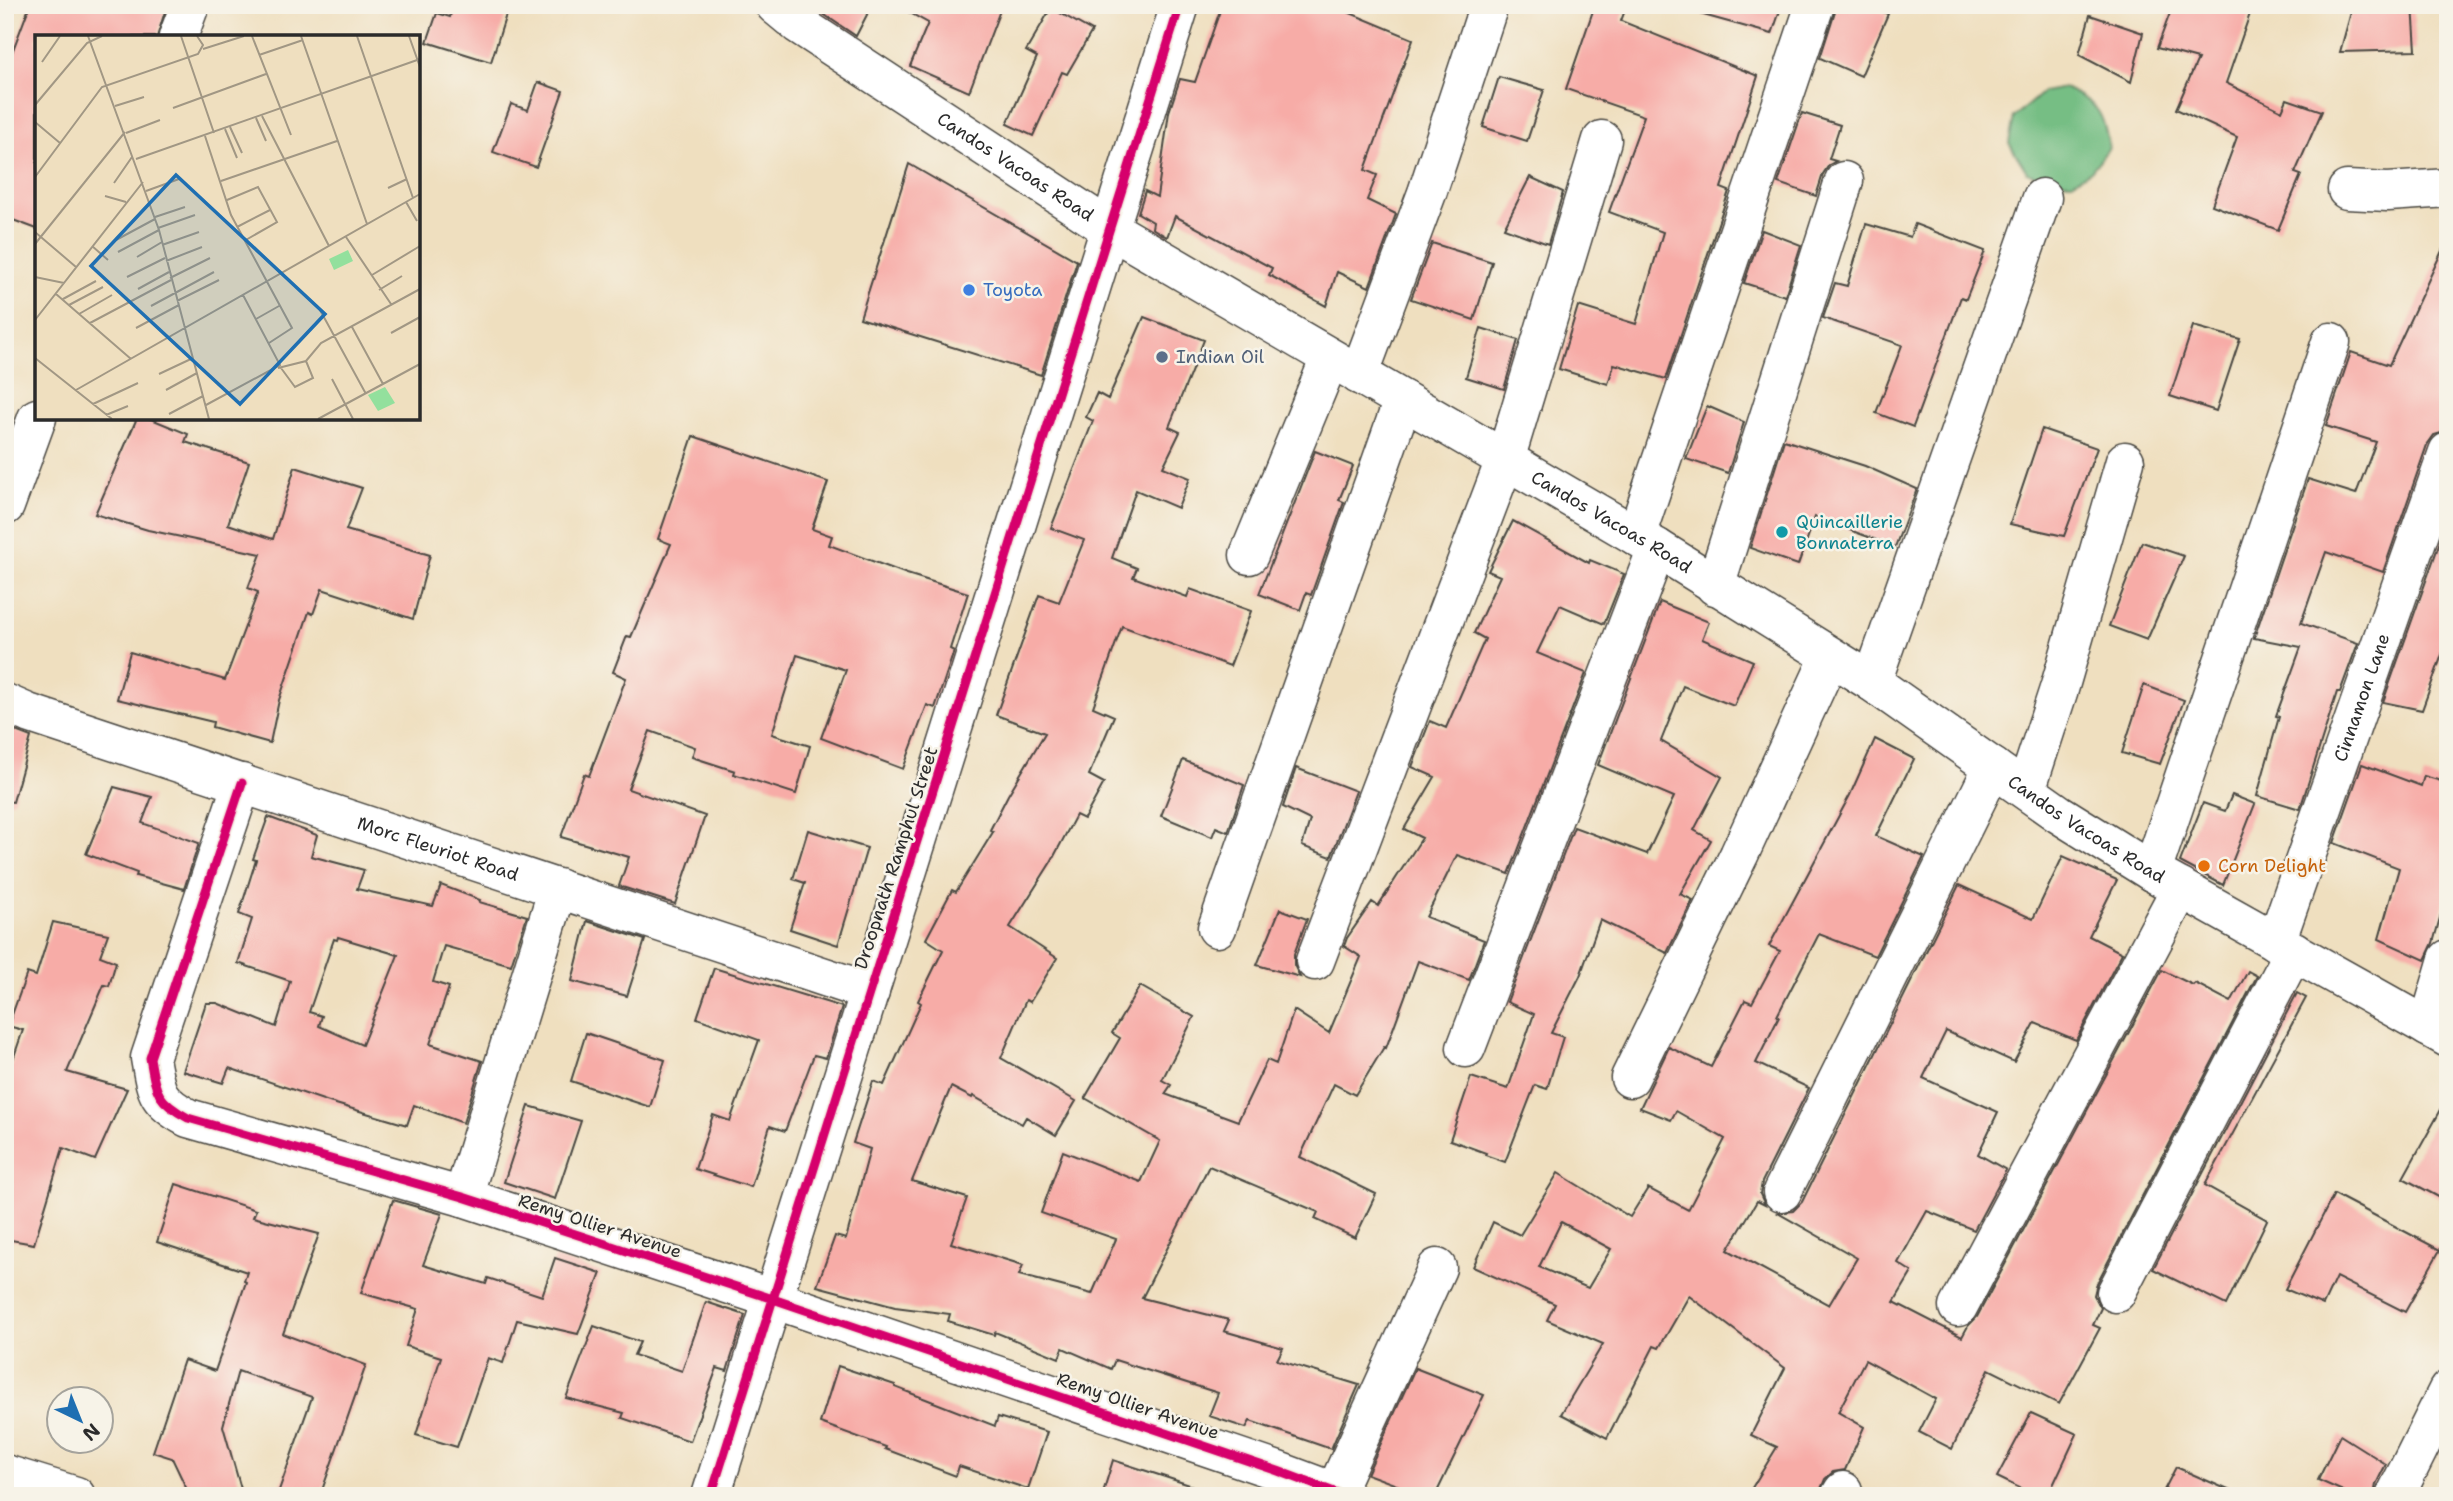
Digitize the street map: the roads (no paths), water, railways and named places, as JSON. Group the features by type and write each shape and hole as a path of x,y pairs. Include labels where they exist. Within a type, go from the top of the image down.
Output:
{"street":[{"path":"179,35 190,5"},
{"name":"Droopnath Ramphul Street","path":"711,1496 1180,5"},
{"path":"1249,555 1427,193 1489,5"},
{"path":"1466,1048 1647,542 1815,5"},
{"name":"Candos Vacoas Road","path":"793,12 1110,229 1647,542 1714,586 1872,681 2059,814 2166,880 2438,1032"},
{"path":"1315,961 1505,460 1602,140"},
{"path":"1714,586 1844,181"},
{"path":"2347,190 2388,192 2448,188"},
{"path":"1872,681 2042,198"},
{"path":"1958,1307 2166,880 2331,342"},
{"path":"1217,928 1403,400"},
{"path":"5,506 36,420"},
{"name":"Cinnamon Lane","path":"2116,1293 2285,947 2448,452"},
{"path":"2026,790 2060,687 2125,461"},
{"path":"1630,1078 1740,855 1830,657"},
{"name":"Morc Fleuriot Road","path":"5,703 28,713 870,992"},
{"path":"1782,1192 1993,766"},
{"name":"Remy Ollier Avenue","path":"242,783 150,1058 156,1090 168,1107 188,1118 463,1198 773,1299 1320,1491"},
{"path":"463,1198 558,888"},
{"path":"2438,1032 2448,959"},
{"path":"1320,1491 1437,1268"},
{"path":"2396,1494 2448,1390"},
{"path":"5,1474 76,1496"}],"place":[{"name":"Toyota","path":"969,290"},
{"name":"Indian Oil","path":"1162,357"},
{"name":"Quincaillerie Bonnaterra","path":"1782,532"},
{"name":"Corn Delight","path":"2204,866"}]}
